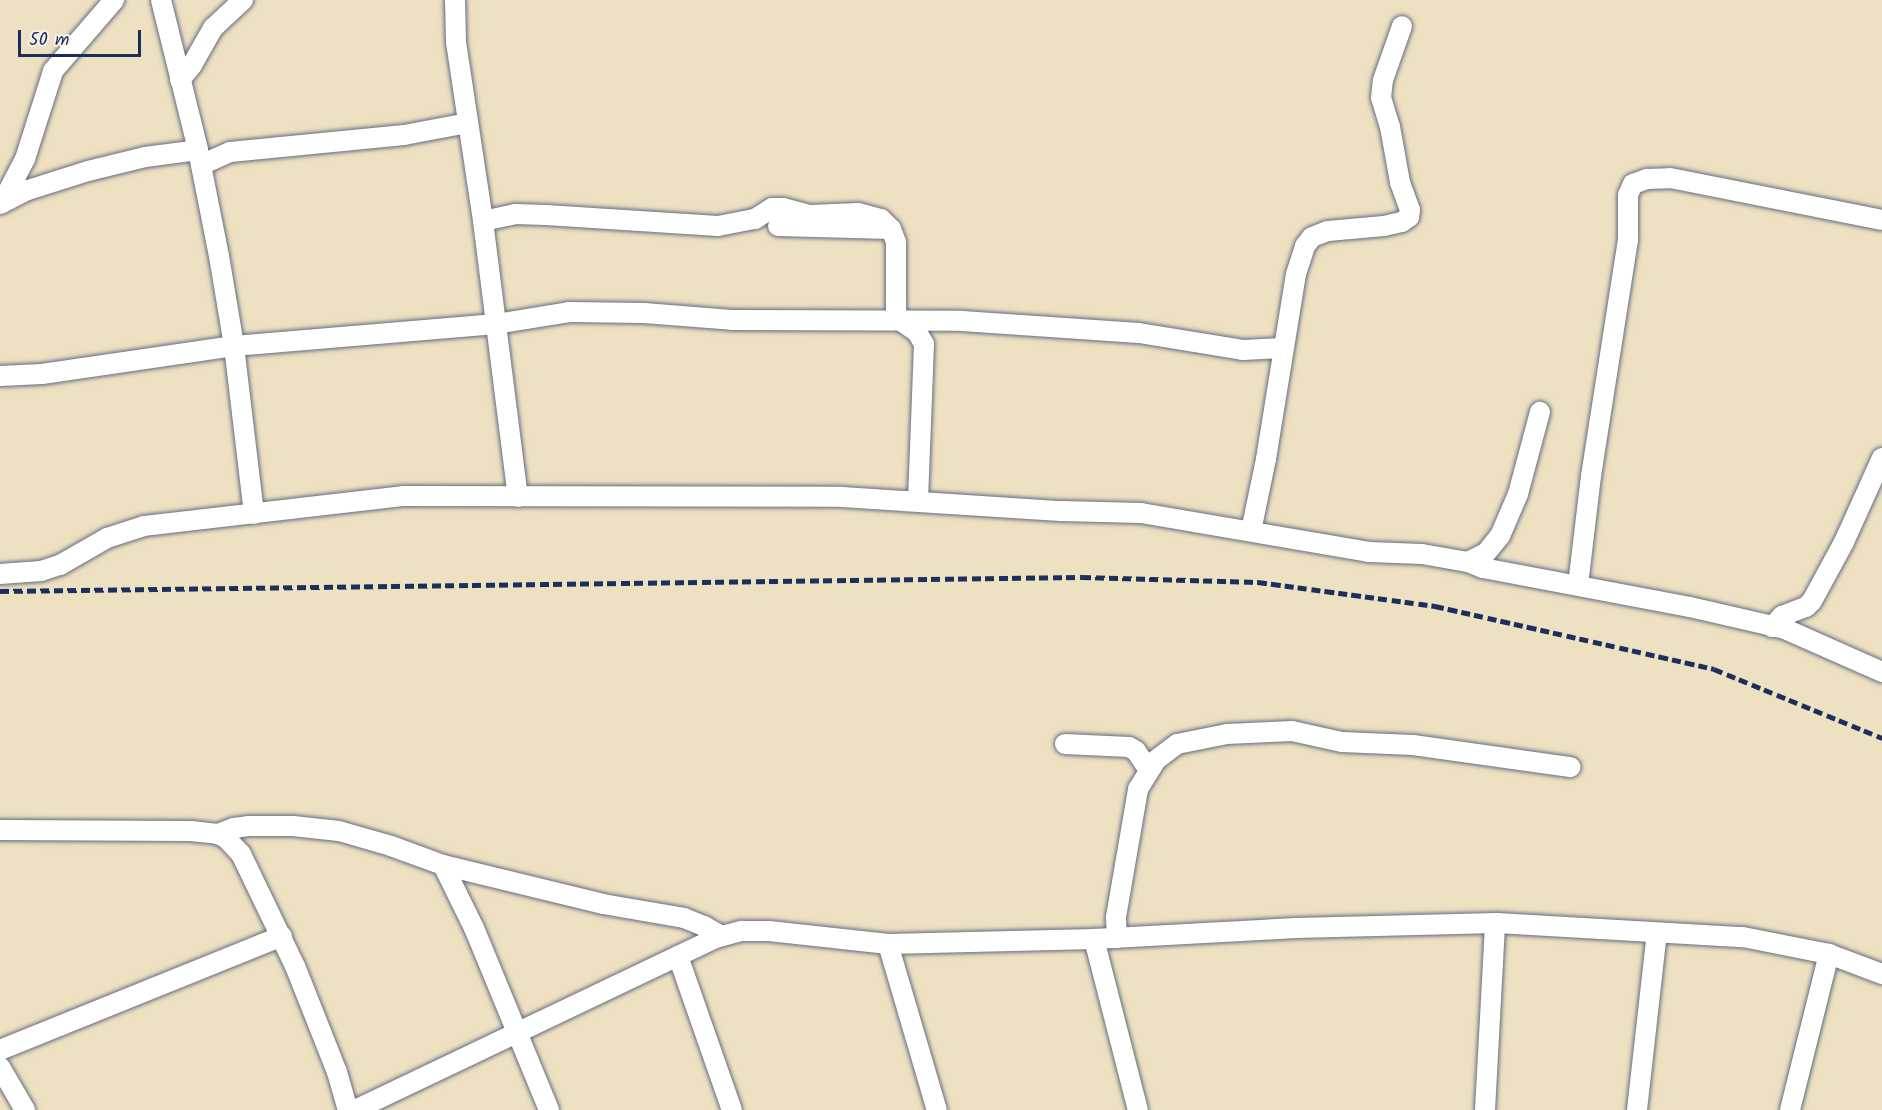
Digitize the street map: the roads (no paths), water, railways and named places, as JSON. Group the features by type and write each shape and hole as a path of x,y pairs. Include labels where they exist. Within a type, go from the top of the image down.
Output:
{"street":[{"path":"1,203 25,159 53,71 114,0"},
{"path":"161,0 200,158 234,346 254,514"},
{"path":"180,80 192,65 213,28 243,0"},
{"path":"455,0 456,42 483,221 518,497"},
{"path":"1251,531 1266,459 1282,348 1296,274 1305,246 1312,237 1328,231 1384,226 1402,222 1409,217 1410,210 1405,200 1381,98 1383,80 1402,26"},
{"path":"1,203 28,190 88,171 145,157 200,158 230,152 404,135 468,123"},
{"path":"1578,585 1591,476 1628,239 1628,195 1633,184 1647,179 1670,178 1882,220"},
{"path":"483,221 515,214 718,226 755,219 772,208 783,208 810,215 858,213 874,215 891,229 896,242 895,302 901,321 917,332 924,344 918,501"},
{"path":"778,226 891,229"},
{"path":"0,376 42,374 234,346 496,324 569,312 644,313 732,320 962,321 1139,333 1243,350 1282,348"},
{"path":"1468,561 1486,553 1500,536 1518,494 1540,412"},
{"path":"1772,627 1782,616 1806,607 1812,601 1845,542 1882,458"},
{"path":"0,574 41,571 60,565 106,538 144,526 403,496 738,494 918,501 1141,513 1369,552 1422,554 1468,561 1483,568 1578,585 1772,627 1882,672"},
{"path":"1117,938 1116,917 1131,816 1138,789 1149,770 1168,749 1187,741 1227,734 1292,731 1342,742 1413,745 1570,767"},
{"path":"1065,744 1129,747 1136,751 1149,770"},
{"path":"0,830 110,830 218,834 248,826 292,826 339,831 391,846 443,865 561,894 684,918 721,936"},
{"path":"218,834 241,854 282,936 337,1072 348,1110"},
{"path":"443,865 474,928 549,1110"},
{"path":"1485,1110 1495,923"},
{"path":"355,1110 721,936 762,930 888,944 1094,939 1296,928 1495,923 1743,936 1829,954 1882,974"},
{"path":"1637,1110 1657,933"},
{"path":"0,1050 282,936"},
{"path":"1094,939 1138,1110"},
{"path":"888,944 937,1110"},
{"path":"1790,1110 1829,954"},
{"path":"678,956 732,1110"},
{"path":"0,1066 25,1110"}],"railway":[{"path":"0,591 1082,577 1258,582 1435,606 1714,669 1882,738"}]}
